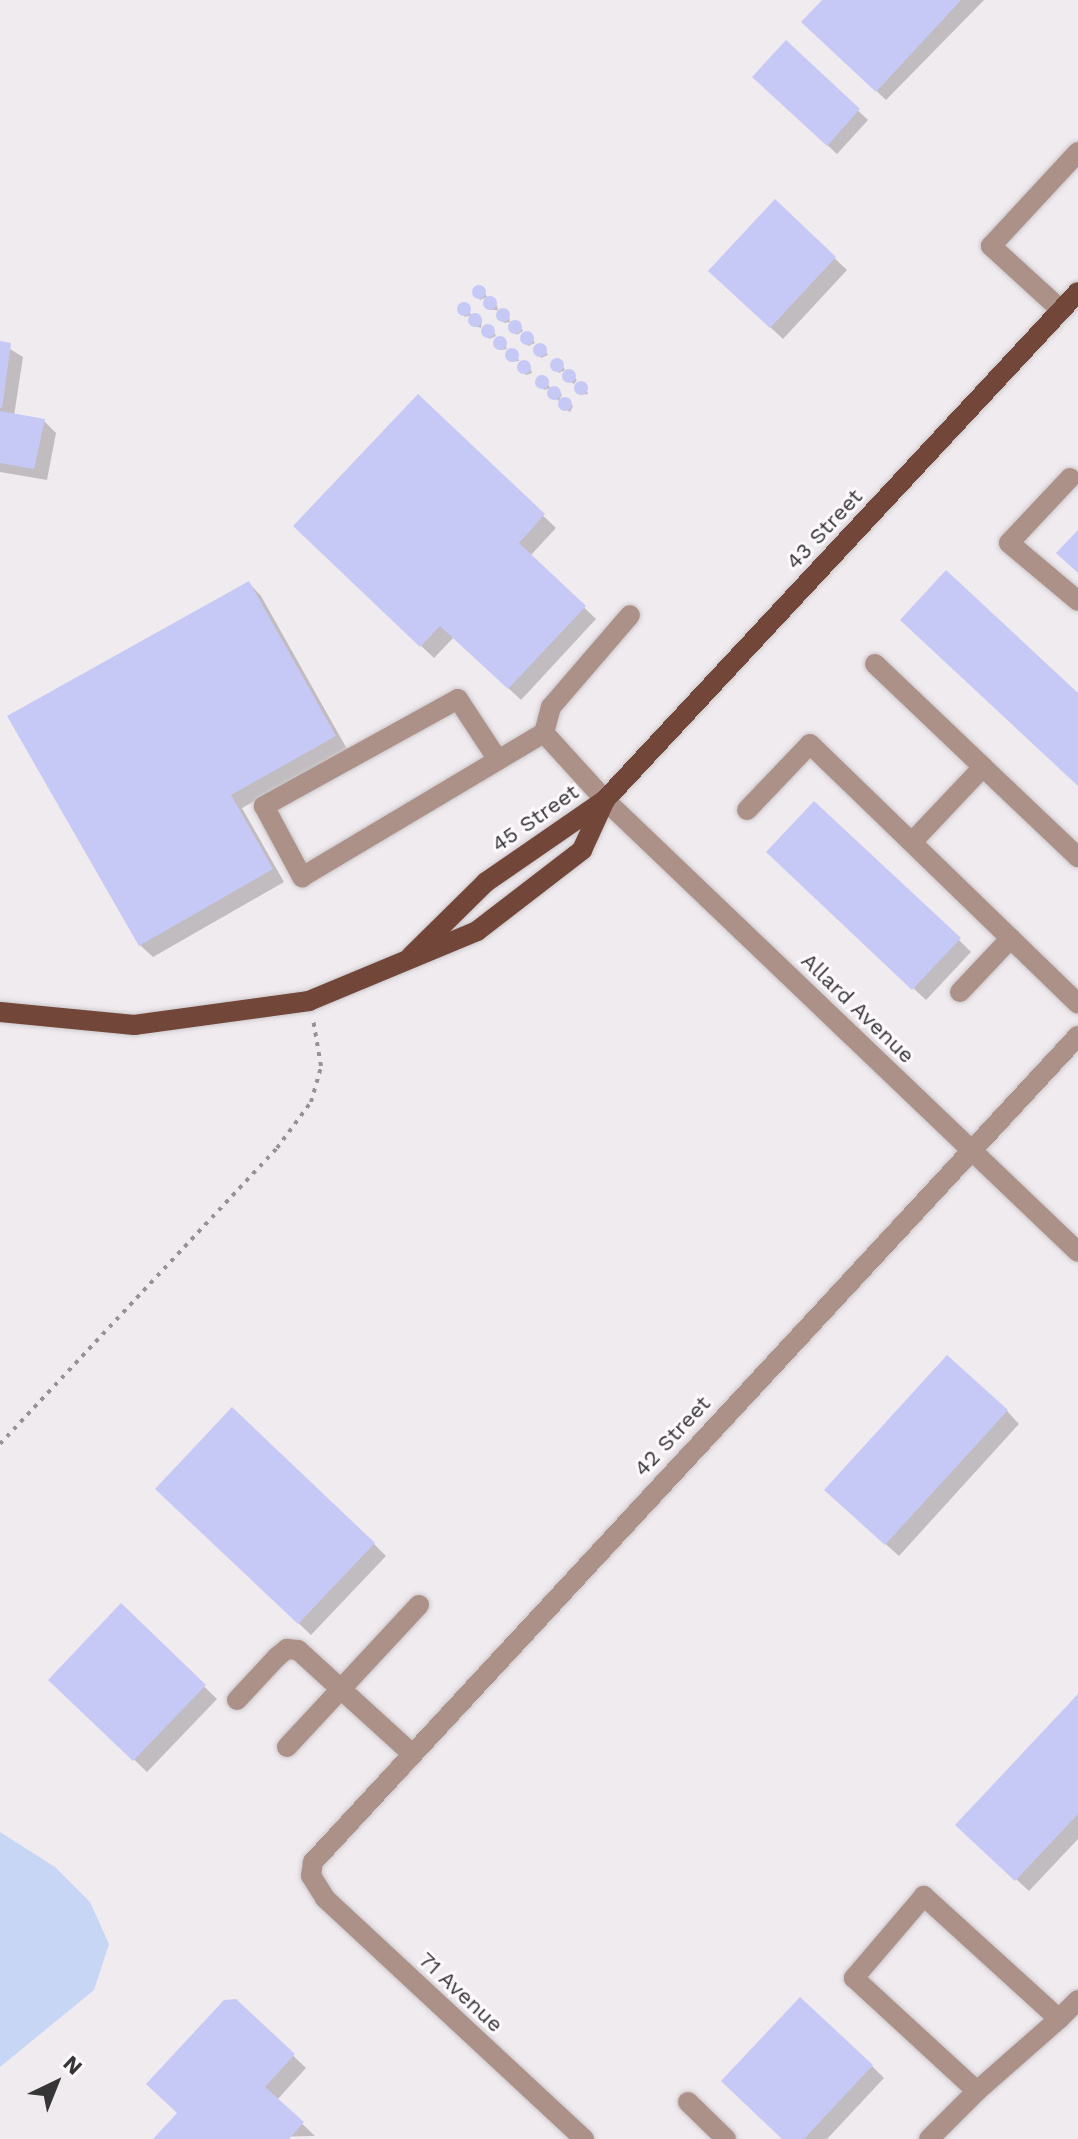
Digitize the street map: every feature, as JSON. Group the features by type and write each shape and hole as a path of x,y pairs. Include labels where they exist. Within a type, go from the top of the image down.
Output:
{"main road":[{"name":"43 Street","path":"605,800 1078,292"},
{"name":"45 Street","path":"411,956 486,882 605,800"},
{"name":"45 Street","path":"0,1012 134,1025 309,1001 477,931 540,886 582,850 605,800"}],"street":[{"path":"1061,310 991,246 1078,152"},
{"path":"1070,478 1009,543 1078,601"},
{"path":"498,760 458,699 264,806 302,877 544,733 551,707 630,615"},
{"path":"875,664 1078,857"},
{"name":"Allard Avenue","path":"544,733 605,800 1078,1252"},
{"path":"747,810 810,744 1078,1004"},
{"path":"912,842 983,767"},
{"path":"960,992 1011,938"},
{"name":"42 Street","path":"311,1876 324,1845 1078,1036"},
{"path":"287,1747 419,1605"},
{"path":"237,1700 287,1649 298,1650 410,1752"},
{"name":"71 Avenue","path":"311,1876 325,1898 584,2139"},
{"path":"977,2091 854,1978 924,1896 1059,2019"},
{"path":"929,2139 1078,2000"},
{"path":"688,2102 726,2139"}],"path":[{"path":"0,1444 277,1148 311,1102 321,1066 309,1001"}],"water":[{"path":"0,1832 55,1867 90,1902 109,1944 94,1990 0,2067"}],"building":[{"path":"822,0 961,0 876,92 801,22"},
{"path":"786,40 860,109 827,146 752,77"},
{"path":"775,199 836,257 770,328 708,271"},
{"path":"479,285 486,292 479,299 472,292"},
{"path":"490,296 497,303 490,310 483,303"},
{"path":"464,302 471,309 464,316 457,309"},
{"path":"503,308 510,315 503,322 496,315"},
{"path":"475,313 482,320 475,327 468,320"},
{"path":"515,320 522,327 515,334 508,327"},
{"path":"488,324 495,331 488,338 481,331"},
{"path":"527,331 534,338 527,345 520,338"},
{"path":"500,336 507,343 500,350 493,343"},
{"path":"0,341 11,343 2,408 0,408"},
{"path":"540,343 547,350 540,357 533,350"},
{"path":"512,348 519,355 512,362 505,355"},
{"path":"557,358 564,365 557,372 550,365"},
{"path":"524,360 531,367 524,374 517,367"},
{"path":"569,369 576,376 569,383 562,376"},
{"path":"542,375 549,382 542,389 535,382"},
{"path":"581,381 588,388 581,395 574,388"},
{"path":"554,386 561,393 554,400 547,393"},
{"path":"418,394 545,514 519,543 586,606 508,689 440,626 420,647 293,526"},
{"path":"565,397 572,404 565,411 558,404"},
{"path":"0,411 45,419 34,469 0,463"},
{"path":"1078,530 1078,573 1056,553"},
{"path":"946,570 1078,693 1078,786 900,620"},
{"path":"249,581 336,736 231,795 273,869 139,946 7,716"},
{"path":"814,801 961,938 912,990 766,852"},
{"path":"947,1355 1008,1410 885,1545 824,1490"},
{"path":"232,1407 375,1543 298,1624 155,1489"},
{"path":"121,1603 206,1685 133,1761 48,1680"},
{"path":"1078,1694 1078,1814 1015,1881 955,1825"},
{"path":"800,1997 873,2065 804,2139 782,2139 721,2081"},
{"path":"236,1999 295,2054 265,2087 304,2122 289,2139 153,2139 177,2113 146,2084 224,2000"}]}
